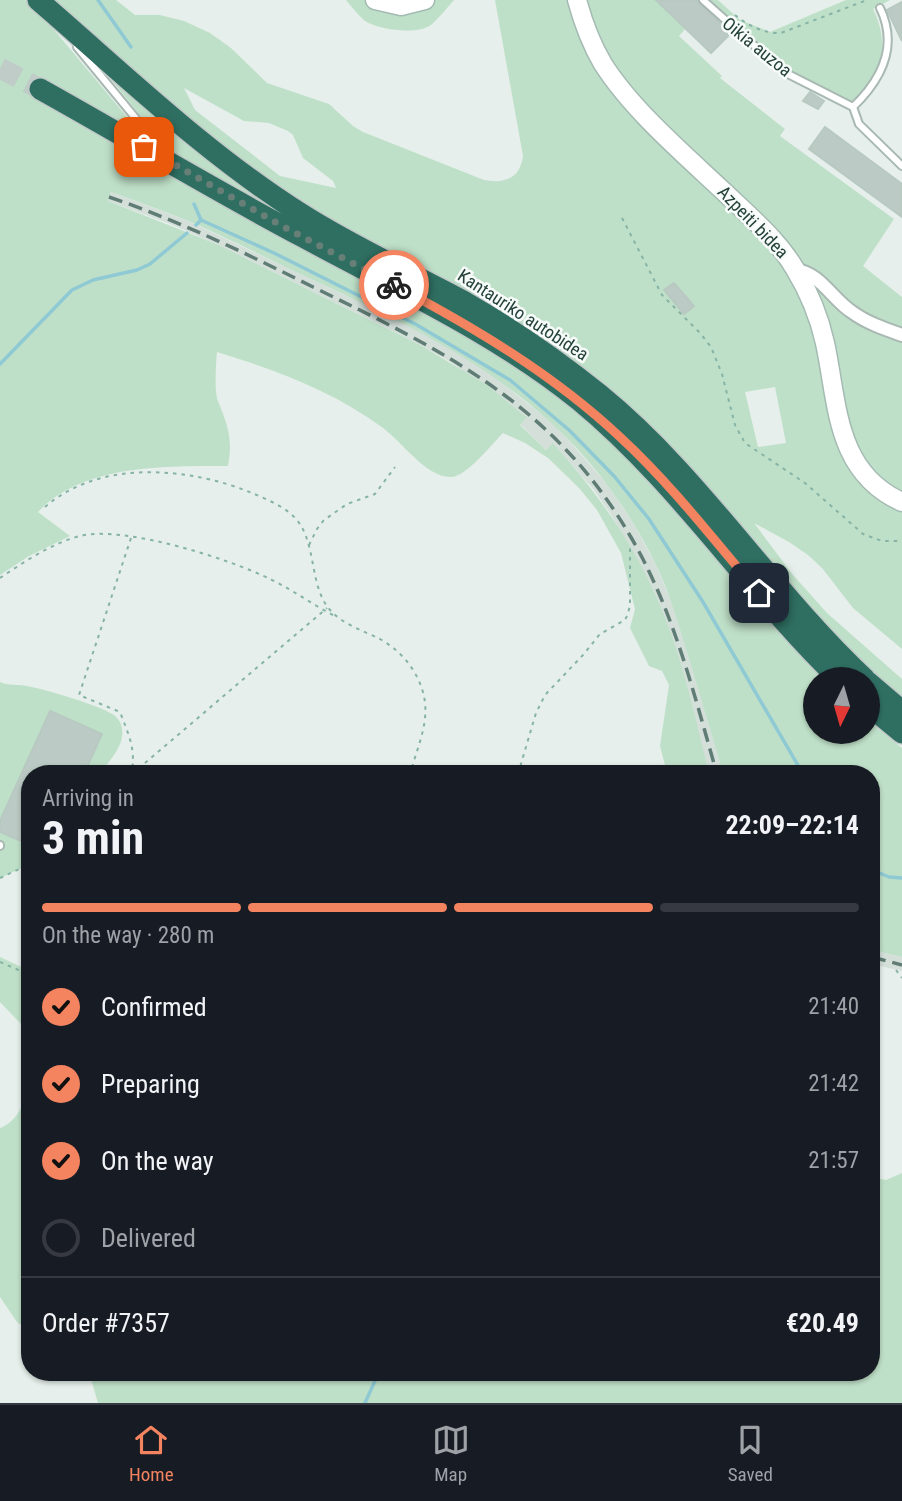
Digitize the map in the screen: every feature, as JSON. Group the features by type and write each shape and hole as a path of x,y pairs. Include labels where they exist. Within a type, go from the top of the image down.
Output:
{"highway":[{"name":"Kantauriko autobidea","path":"37,0 186,129 265,190 332,232 489,317 548,355 602,396 665,457 798,611 853,667"},
{"path":"40,89 299,236 473,328 555,382 601,419 649,466 828,667"},
{"name":"Kantauriko autobidea","path":"880,692 902,711"},
{"path":"880,715 902,733"}],"main road":[{"path":"375,0 401,6 425,0"},
{"name":"Azpeiti bidea","path":"577,0 593,46 615,81 659,128 773,239 796,270 813,303 821,327 838,421 846,446 872,481 902,502"}],"street":[{"path":"796,270 812,275 855,315 902,335"}],"lane":[{"path":"37,0 150,136 180,168"},
{"name":"Oikia auzoa","path":"703,0 784,72 853,107"},
{"path":"880,8 888,34 884,62 874,86 853,107 859,124 902,166"}],"path":[{"path":"730,11 754,27 776,33 867,0"},
{"path":"622,218 662,295 701,334 713,351 734,420 745,443 805,483 863,534 882,541 902,541"},
{"path":"309,548 312,537 324,520 347,505 375,494 395,467"},
{"path":"45,508 74,489 106,477 143,473 191,476 232,485 283,508 301,525 317,581 328,607 342,620"},
{"path":"0,578 44,552 78,537 104,533 201,554 248,569 297,593 324,611 397,650 412,668 426,699 426,716 412,765"},
{"path":"131,537 79,695 120,712 133,746 134,765"},
{"path":"521,765 536,713 545,695 600,634 625,620 630,606 630,548"},
{"path":"142,765 328,607"},
{"path":"0,878 21,868"},
{"path":"0,962 21,971"},
{"path":"896,970 902,978"}],"shaded area":[{"path":"111,192 188,221 412,327 481,366 557,427 607,484 632,521 656,565 675,611 721,765 707,765 670,632 642,569 594,490 554,444 546,450 520,424 526,417 449,361 422,346 219,245 108,201"},
{"path":"880,952 902,957 902,971 880,966"}],"green space":[{"path":"0,0 25,0 39,12 143,136 41,100 247,219 474,341 534,379 599,432 665,500 812,667 803,667 803,744 880,744 880,731 902,748 902,957 880,952 880,765 721,765 679,625 657,567 627,513 593,467 555,427 514,392 421,333 219,235 111,192 108,201 219,245 422,346 487,385 527,417 520,425 546,450 553,443 583,478 610,515 645,573 680,659 707,765 665,765 660,746 669,685 662,671 649,666 630,628 635,609 621,553 597,510 548,458 503,433 464,472 457,476 442,476 424,465 383,428 344,403 282,374 217,352 216,391 229,433 228,466 178,466 127,471 78,485 57,496 38,512 70,536 29,556 0,575"},
{"path":"53,0 116,0 135,15 160,15 184,21 210,33 231,48 267,83 329,104 363,132 484,180 499,181 511,178 519,170 523,156 495,0 656,0 686,28 679,36 722,76 720,78 785,129 780,136 894,219 863,266 902,297 902,649 853,608 822,568 808,555 754,523 793,575 827,613 902,679 902,696 880,677 880,667 868,667 832,631 654,429 595,376 560,350 485,303 370,241 295,196 231,151","holes":["184,88 244,121 269,123 288,131 293,135 303,158 333,181 336,188 280,176 195,110","775,387 786,443 758,447 745,392"]},
{"path":"346,0 454,0 431,25 408,31 388,29 365,21"},
{"path":"707,0 718,0 740,20 770,32 846,0 890,0 873,9 882,37 880,61 869,84 853,107 788,75"},
{"path":"101,67 297,221 295,225 179,157 147,124"},
{"path":"0,682 73,698 117,718 121,725 121,741 106,765 21,765 21,868 0,878"},
{"path":"0,957 21,967 21,1024 0,1002"},
{"path":"21,1107 21,1325 0,1297 0,1128 16,1116"},
{"path":"902,1173 902,1403 98,1403 92,1381 880,1381 880,1179 886,1180"}],"building":[{"path":"656,0 696,0 731,33 711,53"},
{"path":"902,2 902,41 887,10"},
{"path":"810,92 824,101 818,109 803,101"},
{"path":"825,127 902,184 902,217 809,149"},
{"path":"674,283 694,306 684,314 664,290"},
{"path":"50,711 102,734 88,765 25,765"},
{"path":"21,775 21,841 0,832 0,821"}],"waterway":[{"path":"98,0 131,47"},
{"path":"194,204 201,220"},
{"path":"196,225 201,220 274,253 417,325 510,380 569,430 614,476 649,519 703,602 798,765"},
{"path":"0,364 72,290 93,280 137,270 150,264 187,233"},
{"path":"880,873 902,878"},
{"path":"365,1403 375,1381"}],"tunnel":[{"path":"0,68 40,89"}],"railway":[{"path":"109,197 213,239 408,335 494,387 532,418 568,452 602,492 647,567 682,654 714,765"},
{"path":"880,959 902,965"}],"way so far":[{"path":"144,147 282,226 394,285"}],"route":[{"path":"394,285 494,340 589,409 664,482 759,593"}]}
